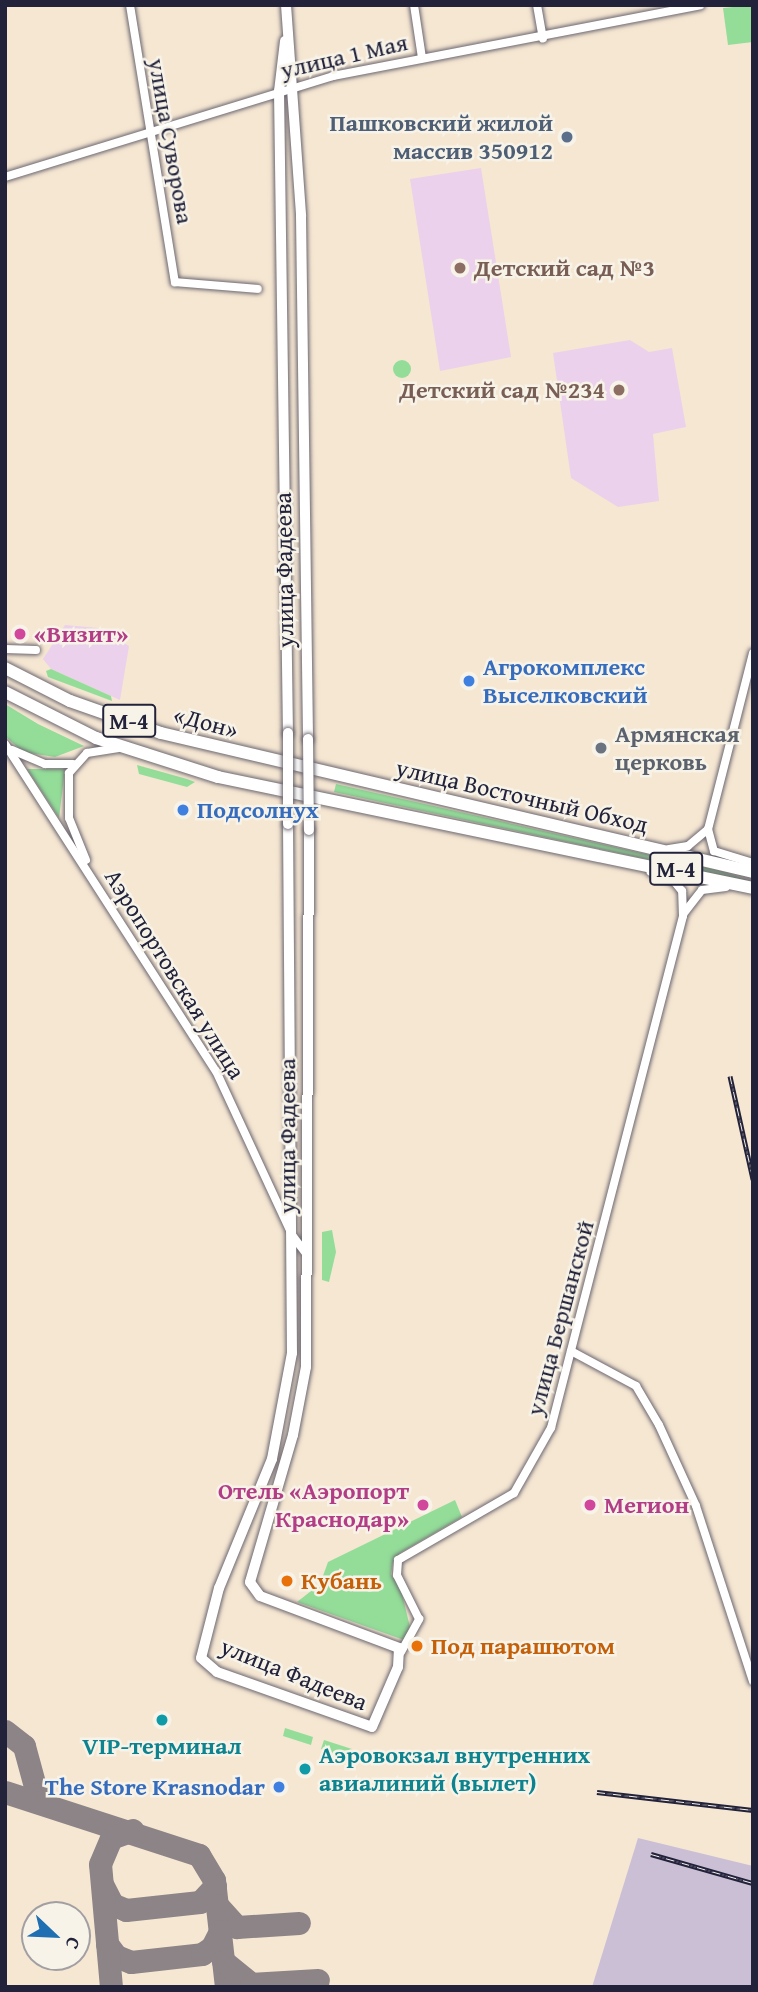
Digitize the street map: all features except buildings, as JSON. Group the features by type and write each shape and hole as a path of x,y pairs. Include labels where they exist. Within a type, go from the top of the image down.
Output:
{"highway":[{"name":"«Дон»","path":"5,668 71,701 161,733 363,782"},
{"name":"«Дон»","path":"5,692 62,723 121,748 218,777 357,803"},
{"name":"улица Восточный Обход","path":"363,782 753,872"},
{"name":"улица Восточный Обход","path":"357,803 753,890"}],"main road":[{"name":"улица Фадеева","path":"286,5 294,86 301,216 309,830 307,1255 302,1389 250,1576 256,1592 394,1644 401,1652 372,1727 205,1664 201,1648 247,1516 272,1459 289,1380 292,1202 284,218 279,91 287,21"},
{"path":"284,218 293,223 301,216"},
{"path":"289,880 299,876 309,880"},
{"path":"292,1274 297,1279 306,1274"},
{"path":"292,1289 296,1286 306,1288"},
{"path":"247,1516 267,1521"}],"street":[{"name":"улица Суворова","path":"131,5 143,106 152,133 175,282 258,289"},
{"path":"414,5 422,58"},
{"path":"537,5 543,38"},
{"name":"улица 1 Мая","path":"5,177 152,133 294,86 422,58 543,38 700,5"},
{"path":"5,649 36,650"},
{"path":"753,653 708,829 714,850 753,863"},
{"path":"8,746 31,760 73,764"},
{"name":"Аэропортовская улица","path":"8,746 216,1071 292,1235 307,1255"},
{"path":"90,873 69,818 66,785 73,764 87,753 121,748"},
{"path":"661,850 688,846 708,829"},
{"name":"улица Бершанской","path":"401,1652 419,1619 397,1574 398,1560 514,1493 525,1480 551,1428 683,916 681,891 674,881 598,855"},
{"name":"улица Бершанской","path":"683,916 702,890 718,886 753,890"},
{"path":"279,1206 289,1208 292,1202"},
{"path":"571,1351 628,1379 654,1417 696,1506 753,1681"}],"shaded area":[{"name":"Детский сад №3","path":"481,168 511,357 440,371 410,179"},
{"name":"Детский сад №234","path":"630,340 649,352 672,348 686,427 653,434 659,501 618,507 571,478 553,353"},
{"path":"65,625 98,628 129,646 120,700 51,669 43,659"},
{"path":"638,1838 753,1866 753,1987 592,1987"}],"green space":[{"path":"753,5 753,42 728,45 723,8"},
{"path":"402,360 408,363 411,369 408,375 402,378 396,375 393,369 396,363"},
{"path":"51,669 111,696 112,701 48,677 46,671"},
{"path":"5,704 38,724 84,746 55,757 23,752 5,736"},
{"path":"137,765 195,782 187,787 139,774"},
{"path":"27,769 65,769 59,818"},
{"path":"336,784 725,872 753,882 334,792"},
{"path":"332,1230 336,1252 329,1282 322,1280 322,1232"},
{"path":"455,1500 462,1517 400,1553 393,1562 391,1574 401,1590 410,1627 404,1640 297,1602 320,1584 328,1562"},
{"path":"285,1728 313,1737 311,1745 283,1736"},
{"path":"324,1740 352,1749 349,1758 321,1749"}],"taxiway":[{"path":"5,1731 24,1746 37,1794 49,1805"},
{"path":"5,1792 199,1855 214,1880 226,1987"},
{"path":"111,1987 100,1864 111,1838 133,1830"},
{"path":"103,1886 112,1904 126,1910 200,1902 215,1886"},
{"path":"217,1905 237,1927 299,1923"},
{"path":"107,1944 116,1956 131,1962 202,1954 212,1947 220,1931"},
{"path":"223,1961 251,1984 318,1980"}],"railway":[{"path":"730,1076 753,1179"},
{"path":"597,1792 753,1810"},
{"path":"651,1854 753,1883"}],"place":[{"name":"Пашковский жилой массив 350912","path":"567,137"},
{"name":"Детский сад №3","path":"460,268"},
{"name":"Детский сад №234","path":"619,390"},
{"name":"«Визит»","path":"20,634"},
{"name":"Агрокомплекс Выселковский","path":"469,681"},
{"name":"Армянская церковь","path":"601,748"},
{"name":"Подсолнух","path":"183,810"},
{"name":"Отель «Аэропорт Краснодар»","path":"423,1505"},
{"name":"Мегион","path":"590,1505"},
{"name":"Кубань","path":"287,1581"},
{"name":"Под парашютом","path":"417,1646"},
{"name":"VIP-терминал","path":"162,1720"},
{"name":"Аэровокзал внутренних авиалиний (вылет)","path":"305,1769"},
{"name":"The Store Krasnodar","path":"279,1787"}]}
